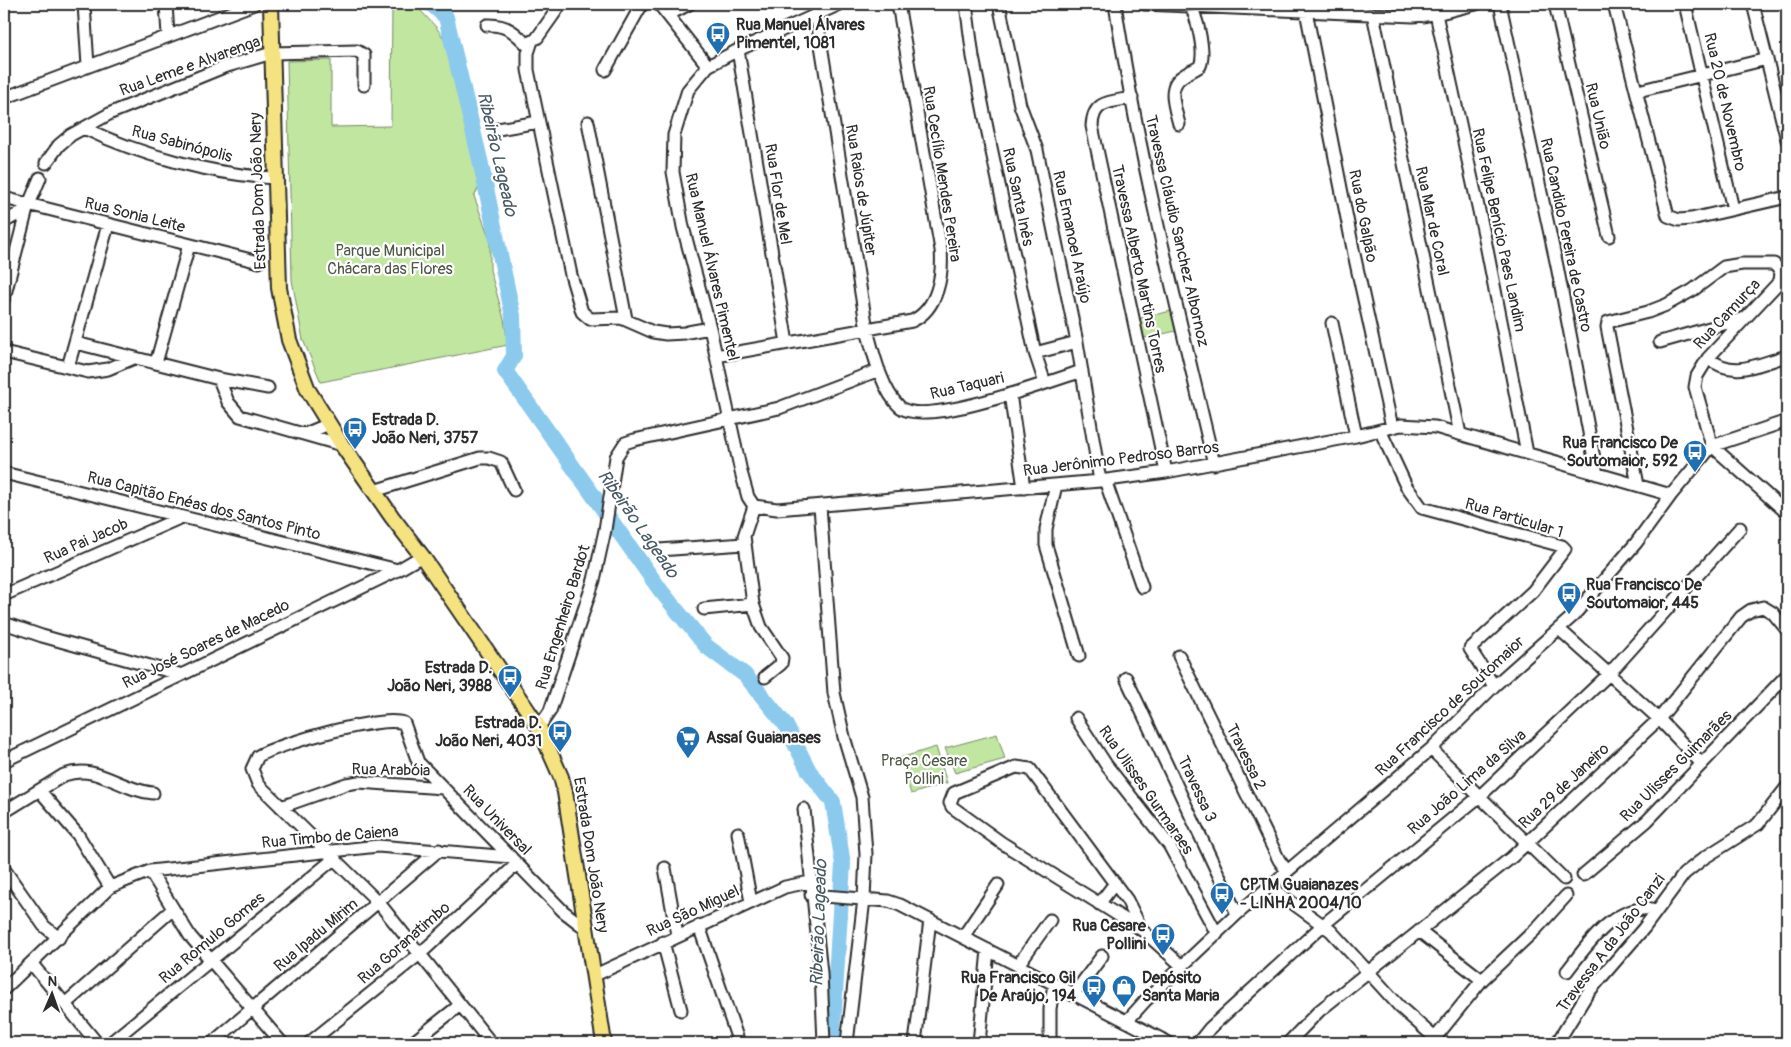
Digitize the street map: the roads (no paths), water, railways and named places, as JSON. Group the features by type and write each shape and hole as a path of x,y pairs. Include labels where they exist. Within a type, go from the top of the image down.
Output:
{"main road":[{"name":"Estrada Dom João Nery","path":"271,4 279,288 289,340 308,390 342,445 398,512 408,536 539,727 563,785 604,1043"},
{"name":"Estrada Dom João Nery","path":"302,373 315,387 378,489"}],"street":[{"path":"84,4 88,66"},
{"path":"166,4 168,34"},
{"path":"4,98 168,34 254,4"},
{"path":"561,4 533,42 528,70 571,275 582,312 590,319 626,319 652,332 666,334 710,328"},
{"path":"605,70 642,4"},
{"path":"659,4 708,66"},
{"path":"668,15 689,4"},
{"name":"Rua Manuel Álvares Pimentel","path":"754,506 746,490 710,328 683,227 672,155 674,135 682,104 688,90 708,66 738,50 840,4"},
{"name":"Rua Cecílio Mendes Pereira","path":"716,356 912,321 921,317 933,300 942,264 898,4"},
{"name":"Rua Santa Inês","path":"966,4 973,56 989,138 1035,353 1045,383"},
{"name":"Rua Emanoel Araújo","path":"999,4 1020,106 1036,150 1077,342 1102,480 1142,587"},
{"name":"Travessa Cláudio Sanchez Albornoz","path":"1115,4 1159,230 1214,464"},
{"path":"1144,4 1260,7 1424,16 1476,4"},
{"path":"1417,4 1424,16"},
{"name":"Rua Candido Pereira de Castro","path":"1500,4 1557,266 1597,474"},
{"name":"Rua União","path":"1555,4 1610,236"},
{"path":"1614,4 1638,91 1665,211 1672,218 1691,220 1733,208 1787,197"},
{"name":"Rua 20 de Novembro","path":"1685,4 1733,208"},
{"path":"1753,4 1787,140"},
{"path":"1179,124 1173,100 1174,85 1181,76 1200,66 1203,58 1201,41 1190,5"},
{"name":"Rua do Galpão","path":"1306,11 1354,254 1392,427"},
{"name":"Rua Raios de Júpiter","path":"816,14 867,330 879,370"},
{"name":"Rua Mar de Coral","path":"1373,14 1460,434"},
{"name":"Rua Felipe Benício Paes Landim","path":"1436,14 1484,234 1527,453"},
{"path":"486,25 495,24 513,30 533,42"},
{"name":"Rua Flor de Mel","path":"738,50 787,343"},
{"name":"Rua Leme e Alvarenga","path":"46,163 59,145 84,128 148,96 224,67 272,53 357,51 364,55 364,85"},
{"path":"1638,91 1767,59"},
{"name":"Travessa Alberto Martins Torres","path":"1132,98 1107,103 1097,108 1094,113 1092,126 1166,472"},
{"path":"498,129 538,122"},
{"path":"588,122 626,319"},
{"name":"Rua Sabinópolis","path":"84,128 116,143 217,171 251,177 275,178"},
{"path":"4,298 28,207 40,178"},
{"name":"Rua Sonia Leite","path":"4,198 28,207 259,262"},
{"path":"4,222 28,207"},
{"path":"68,367 108,225"},
{"path":"156,363 189,246"},
{"path":"1638,485 1607,327 1610,320 1648,312 1681,297 1724,267 1748,264 1774,264 1780,269 1783,279"},
{"name":"Rua Camurça","path":"1712,446 1696,387 1697,376 1708,358 1783,279"},
{"path":"1660,342 1745,318"},
{"path":"1332,323 1356,436"},
{"path":"1035,353 1077,342"},
{"path":"76,343 219,379 268,388"},
{"path":"4,352 99,372 134,358"},
{"path":"1708,358 1723,368 1737,369 1787,356"},
{"name":"Rua Taquari","path":"879,370 896,403 901,408 911,412 952,409 1010,394 1082,371"},
{"name":"Rua Engenheiro Bardot","path":"539,727 550,712 594,580 605,530 614,465 619,449 634,440 730,420 806,400 879,370"},
{"path":"219,379 228,402 240,416 342,445"},
{"path":"1010,394 1024,488"},
{"path":"1787,421 1712,446 1787,513"},
{"path":"305,434 329,424"},
{"name":"Rua Jerônimo Pedroso Barros","path":"754,506 777,509 820,506 1102,480 1214,464 1392,427 1417,424 1460,434 1671,495"},
{"name":"Rua Particular 1","path":"1380,430 1406,486 1422,508 1562,546 1565,549 1533,591 1470,649 1494,686"},
{"name":"Rua Francisco de Soutomaior","path":"1127,1021 1145,1001 1236,914 1431,749 1494,686 1559,629 1599,588 1671,495 1712,446"},
{"path":"378,489 480,458 489,458 501,462 514,490"},
{"name":"Rua Capitão Enéas dos Santos Pinto","path":"4,473 398,570"},
{"path":"1056,485 1046,529 1046,545 1079,656"},
{"path":"754,506 745,529 744,544 752,604 761,627 782,658 781,664 765,677"},
{"path":"820,506 834,693 844,737 862,797 866,854 864,899 847,1043"},
{"name":"Rua Pai Jacob","path":"4,596 182,517"},
{"name":"Rua João Lima da Silva","path":"1198,1043 1210,1028 1322,925 1480,796 1608,674 1740,528"},
{"path":"659,550 744,544"},
{"name":"Rua José Soares de Macedo","path":"4,761 179,674 398,570 422,556"},
{"path":"704,609 752,604"},
{"name":"Rua 29 de Janeiro","path":"1288,1043 1319,1011 1369,973 1528,842 1659,720 1741,617 1751,610 1763,606 1773,613 1787,630"},
{"path":"4,623 42,636 179,674"},
{"path":"1559,629 1659,720 1702,764"},
{"name":"Travessa 2","path":"1179,656 1279,860 1287,871"},
{"name":"Rua Ulisses Guimarães","path":"1583,875 1646,821 1787,675"},
{"name":"Travessa 3","path":"1126,678 1236,914"},
{"name":"Rua Ulisses Gurmaraes","path":"1076,718 1107,766 1169,845 1217,934"},
{"name":"Rua Universal","path":"281,806 258,784 253,776 252,769 258,756 355,726 393,721 404,723 418,762 563,910 585,928"},
{"path":"1431,749 1564,879"},
{"path":"1142,930 1127,900 1030,769 1016,767 968,785 954,793 950,803 952,807 1002,843 1142,930 1182,966"},
{"path":"4,812 64,775 85,771 96,773 130,789 153,793"},
{"name":"Rua Arabóia","path":"281,806 346,784 359,782 443,788"},
{"name":"Travessa A da João Canzi","path":"1557,1043 1588,994 1676,884 1694,866 1758,824 1787,787"},
{"path":"4,989 110,887 78,835 40,791"},
{"path":"281,806 380,903 491,1043"},
{"path":"804,809 811,895 821,973 824,1043"},
{"path":"738,833 751,902"},
{"name":"Rua Timbo de Caiena","path":"110,887 150,871 331,855 392,846 514,860"},
{"name":"Rua Ipadu Mirim","path":"212,1043 380,903 439,850"},
{"name":"Rua Romulo Gomes","path":"110,1043 331,855"},
{"name":"Rua Goranatimbo","path":"309,1043 421,953 514,860"},
{"path":"665,868 677,936"},
{"path":"4,869 44,926 59,938"},
{"path":"150,871 173,909 209,960 282,1043"},
{"name":"Rua São Miguel","path":"593,976 785,887 810,882"},
{"path":"1099,904 1115,883"},
{"path":"963,937 998,885"},
{"path":"1269,886 1331,931 1401,1008 1433,1040 1482,980 1537,928 1566,896"},
{"path":"811,895 864,899 900,905 1169,1043"},
{"path":"65,1004 173,909"},
{"path":"1567,971 1616,918 1637,910 1657,910"},
{"path":"915,1043 930,920"},
{"path":"1018,965 1050,920"},
{"path":"699,926 739,1043"},
{"path":"1419,931 1482,980"},
{"path":"663,942 681,1010"},
{"path":"979,1043 988,950"},
{"path":"1073,994 1102,956"},
{"path":"32,964 97,1043"},
{"path":"1050,1043 1050,1010 1054,984"},
{"path":"412,1043 460,1005"}],"waterway":[{"name":"Ribeirão Lageado","path":"431,4 446,17 480,160 513,316 514,356 505,371 661,591 706,646 745,675 785,724 809,771 833,802 843,864 833,1026 835,1043"}],"place":[{"name":"Rua Manuel Álvares Pimentel, 1081","path":"718,55"},
{"name":"Estrada D. João Neri, 3757","path":"355,450"},
{"name":"Rua Francisco De Soutomaior, 592","path":"1695,473"},
{"name":"Rua Francisco De Soutomaior, 445","path":"1569,615"},
{"name":"Estrada D. João Neri, 3988","path":"510,698"},
{"name":"Estrada D. João Neri, 4031","path":"560,753"},
{"name":"Assaí Guaianases","path":"688,759"},
{"name":"CPTM Guaianazes - LINHA 2004/10","path":"1222,915"},
{"name":"Rua Cesare Pollini","path":"1163,956"},
{"name":"Rua Francisco Gil De Araújo, 194","path":"1094,1008"},
{"name":"Depósito Santa Maria","path":"1124,1008"}],"park label":[{"name":"Parque Municipal Chácara das Flores","path":"390,260"},
{"name":"Praça Cesare Pollini","path":"924,770"}]}
